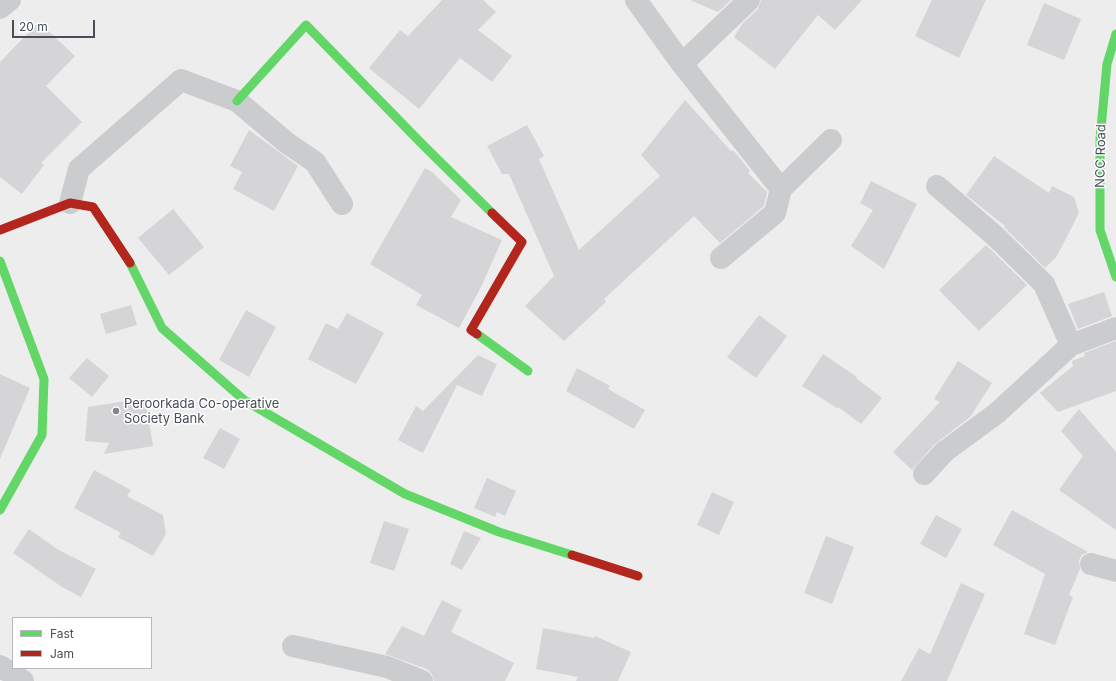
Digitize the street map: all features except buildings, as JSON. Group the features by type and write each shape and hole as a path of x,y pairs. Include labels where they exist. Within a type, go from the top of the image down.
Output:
{"street":[{"path":"0,8 10,0"},
{"path":"636,0 682,64 781,189"},
{"path":"682,64 749,0"},
{"path":"237,101 306,25 522,242 471,330 528,371"},
{"name":"NCC Road","path":"1116,34 1107,64 1100,139 1100,230 1116,277"},
{"path":"70,203 79,169 181,80 237,101 287,143 315,162 342,204"},
{"path":"721,258 775,213 781,189 831,140"},
{"path":"937,186 994,235 1044,284 1071,345"},
{"path":"0,230 70,203 93,207 132,266 162,328 244,400 405,494 499,532 638,576"},
{"path":"0,261 44,379 42,435 0,510"},
{"path":"924,474 944,452 996,412 1071,345 1116,328"},
{"path":"1091,564 1116,572"},
{"path":"293,646 387,667 422,681"},
{"path":"0,666 23,681"}],"traffic: fast":[{"path":"237,101 306,25 423,145 492,213"},
{"path":"1116,34 1107,64 1100,139 1100,230 1116,277"},
{"path":"0,261 44,379 42,435 0,510"},
{"path":"130,263 162,328 244,400 405,494 499,532 572,555"},
{"path":"477,334 528,371"}],"traffic: jam":[{"path":"0,230 70,203 93,207 130,263"},
{"path":"477,334 471,330 522,242 492,213"},
{"path":"572,555 638,576"}],"place":[{"name":"Peroorkada Co-operative Society Bank","path":"116,411"}]}
